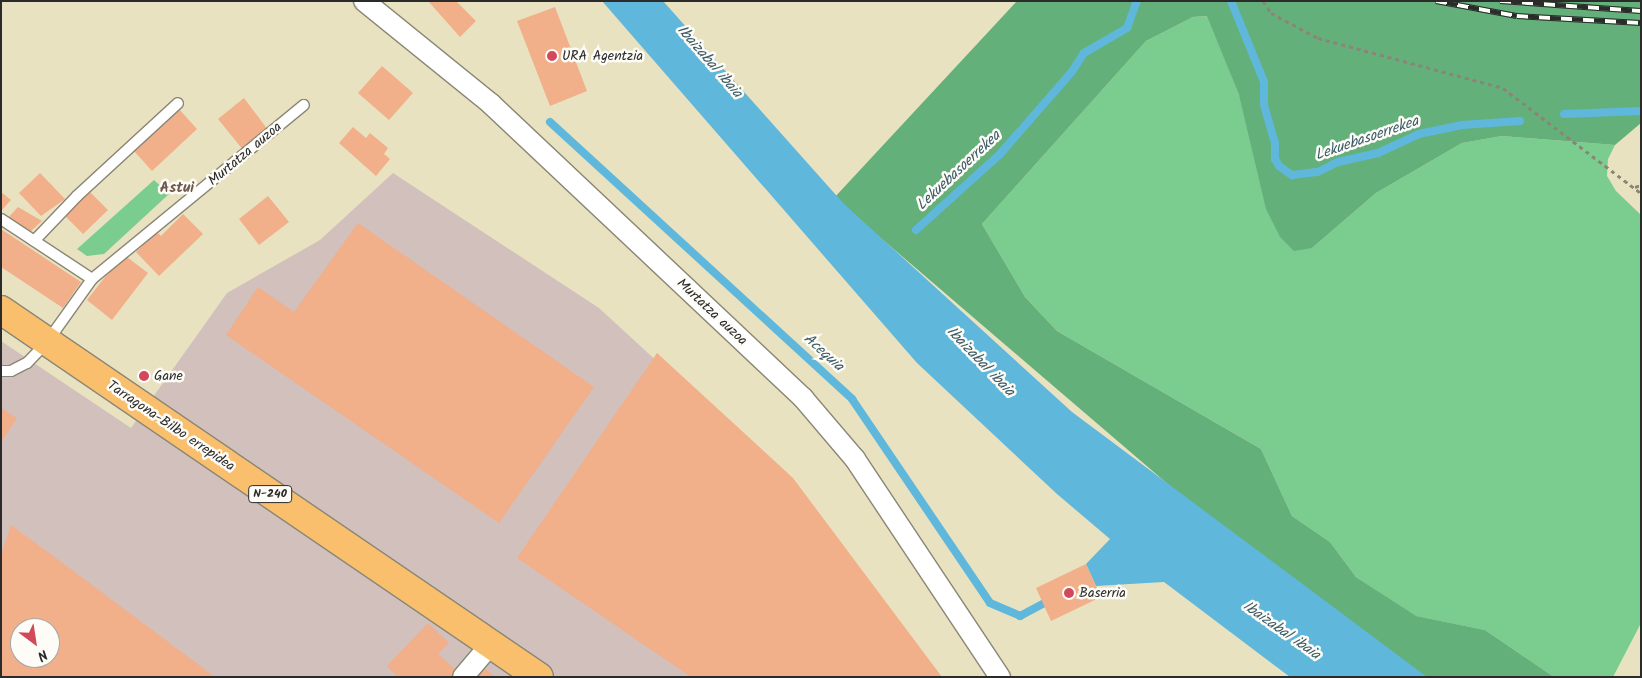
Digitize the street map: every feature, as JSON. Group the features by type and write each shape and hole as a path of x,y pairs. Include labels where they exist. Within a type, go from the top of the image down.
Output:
{"highway":[{"name":"Tarragona-Bilbo errepidea","path":"1,310 539,677"}],"street":[{"name":"Murtatza auzoa","path":"364,1 491,104 803,398 855,459 1000,677"},
{"path":"463,677 491,644"}],"lane":[{"path":"34,241 77,196 178,103"},
{"name":"Murtatza auzoa","path":"1,371 11,371 27,363 47,342 92,279 120,253 234,166 304,105"},
{"path":"1,219 92,279"}],"path":[{"path":"1263,1 1271,13 1318,38 1503,88 1641,193"},
{"path":"1635,187 1641,185"}],"shaded area":[{"path":"393,173 599,308 799,492 936,677 1,677 1,341 131,428 227,293 320,240"}],"green space":[{"path":"1017,1 1641,1 1641,123 1615,145 1502,136 1462,143 1376,193 1312,248 1294,251 1280,237 1266,209 1239,95 1207,16 1193,17 1146,41 982,224 1025,297 1057,331 1261,449 1292,516 1330,542 1356,577 1416,616 1485,630 1554,677 1393,677 834,198"},
{"path":"1208,16 1239,95 1312,248 1376,193 1462,143 1502,136 1615,145 1608,159 1607,176 1616,191 1641,215 1641,623 1613,677 1554,677 1485,630 1415,616 1356,577 1330,542 1292,516 1261,449 1057,331 1025,297 982,224 1146,41 1193,17"},
{"path":"154,180 169,194 104,254 87,256 77,249"}],"water":[{"name":"Ibaizabal ibaia","path":"602,1 663,1 844,204 1072,412 1427,677 1290,677 1164,582 1096,586 1086,564 1110,539 1057,494 917,363"}],"building":[{"path":"428,1 456,1 476,21 460,37"},
{"name":"URA Agentzia","path":"555,7 587,91 550,106 517,21"},
{"path":"382,66 413,93 389,120 358,93"},
{"path":"244,98 268,130 244,151 218,119"},
{"path":"178,108 197,129 152,171 134,151"},
{"path":"353,127 366,138 370,133 388,148 384,154 390,159 376,176 339,143"},
{"path":"40,173 65,199 41,216 19,193"},
{"path":"89,191 108,210 83,234 65,216"},
{"path":"1,192 11,200 1,211"},
{"path":"268,196 289,222 259,245 239,219"},
{"path":"18,207 42,221 30,232 7,219"},
{"path":"183,214 203,234 159,276 136,252 157,232 161,236"},
{"path":"358,223 594,387 499,523 226,335 258,287 294,312"},
{"path":"1,229 81,282 63,308 1,267"},
{"path":"123,254 148,273 112,320 87,300"},
{"path":"657,353 793,478 942,677 691,677 517,558"},
{"path":"1,408 17,418 1,442"},
{"path":"11,525 215,677 1,677 1,555"},
{"name":"Baserria","path":"1086,564 1101,597 1051,621 1036,588"},
{"path":"428,623 449,643 438,654 458,672 453,677 398,677 387,666"},
{"path":"483,666 495,677 473,677"}],"waterway":[{"name":"Lekuebasoerrekea","path":"916,230 1000,154 1071,73 1084,53 1127,28 1137,1"},
{"name":"Lekuebasoerrekea","path":"1231,1 1264,82 1264,105 1275,143 1275,159 1279,166 1292,175 1318,172 1338,162 1378,153 1419,134 1462,125 1520,121"},
{"name":"Lekuebasoerrekea","path":"1564,114 1641,111"},
{"name":"Acequia","path":"550,122 852,399 990,603 1020,616 1043,604"}],"railway":[{"path":"1436,1 1517,16 1641,23"},
{"path":"1500,1 1641,11"}],"place":[{"name":"URA Agentzia","path":"552,56"},
{"name":"Gane","path":"144,376"},
{"name":"Baserria","path":"1069,593"}],"district":[{"name":"Astui","path":"177,189"}]}
